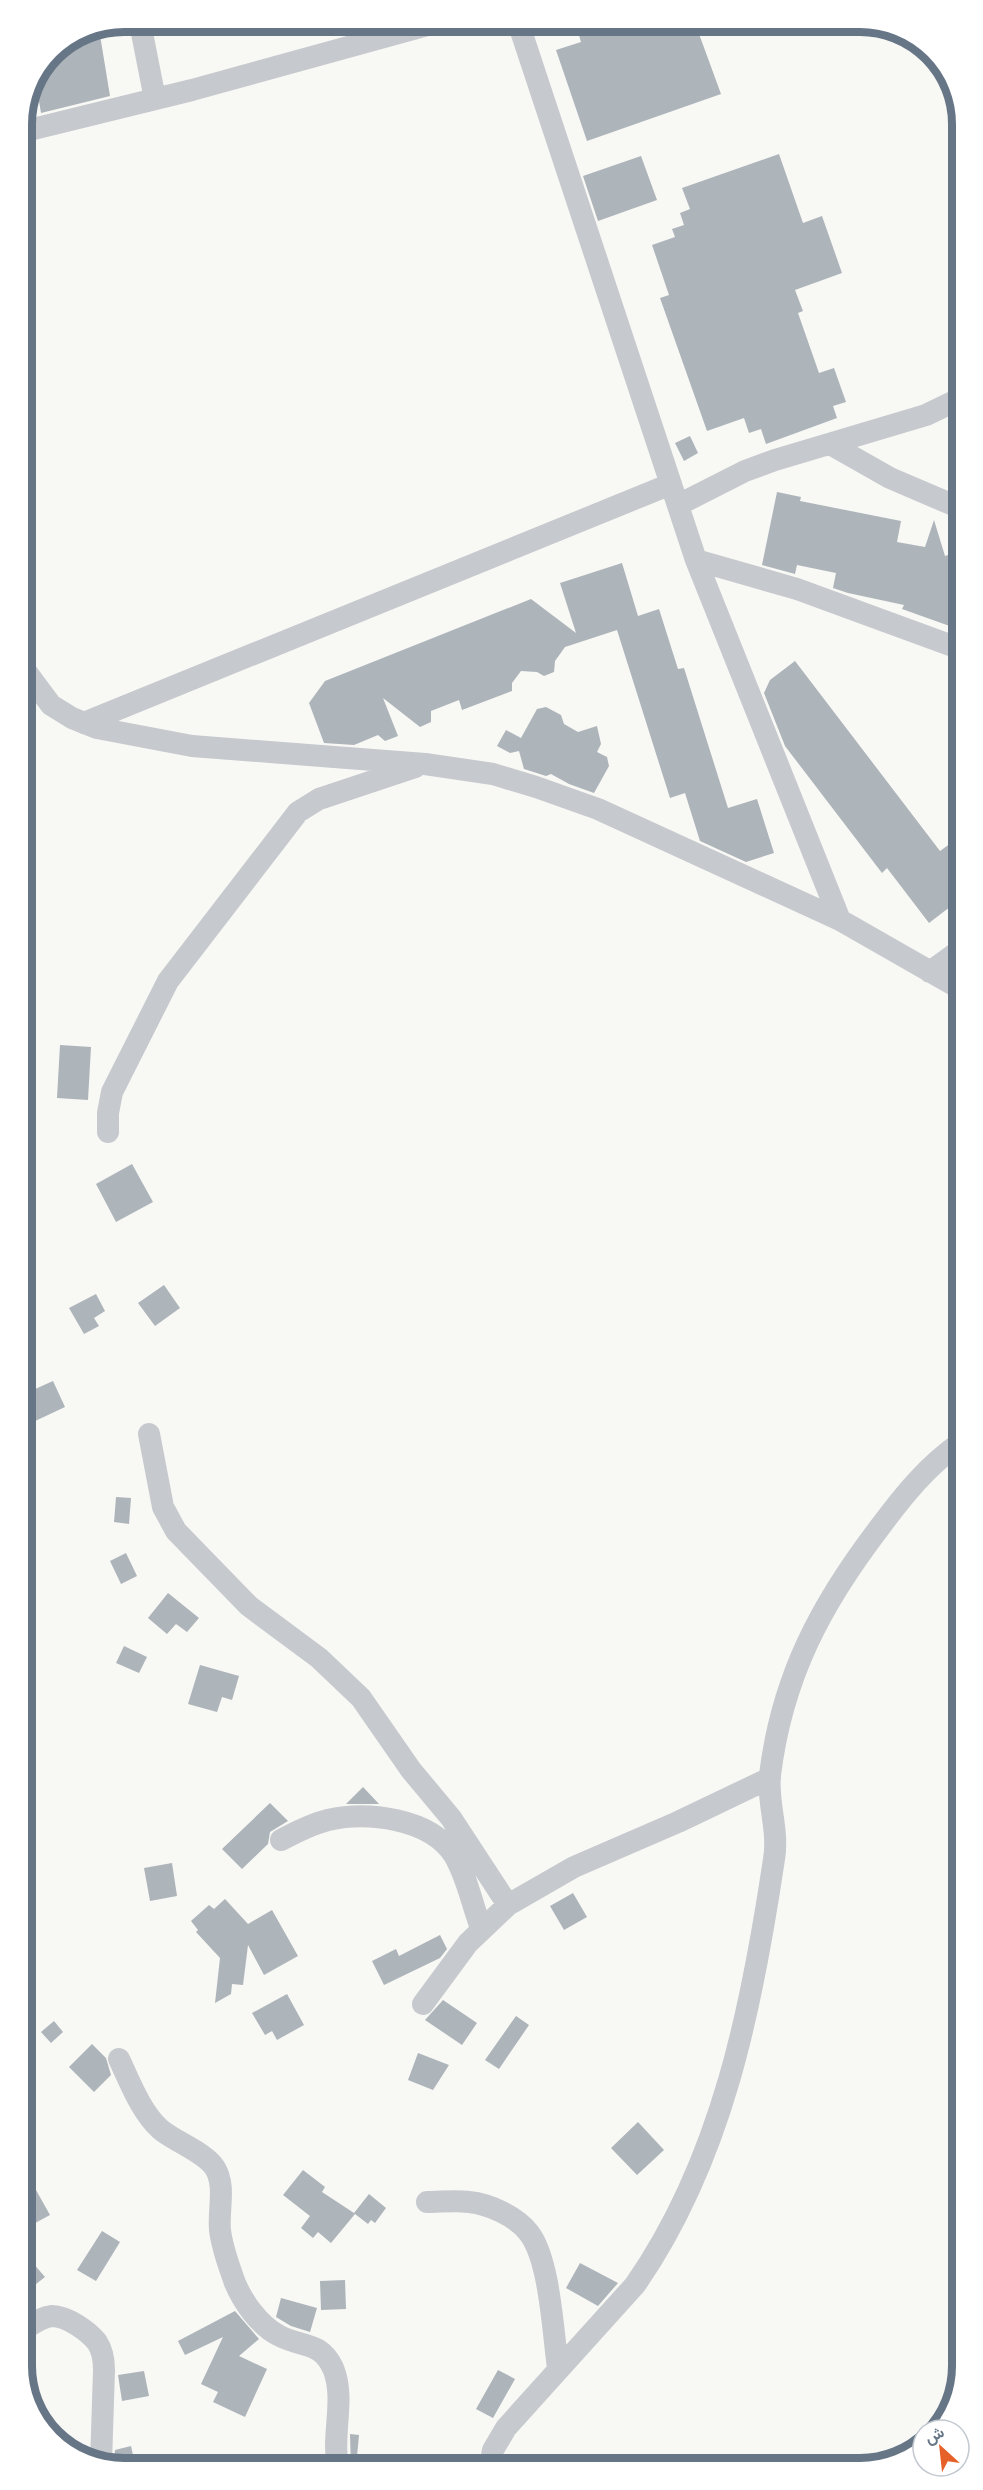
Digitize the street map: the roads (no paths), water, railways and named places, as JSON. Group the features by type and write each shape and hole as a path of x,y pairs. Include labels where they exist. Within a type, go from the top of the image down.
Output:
{"street":[{"path":"142,32 155,99"},
{"path":"32,129 155,99 376,32"},
{"path":"521,32 696,560 840,920"},
{"path":"84,723 675,495 926,415 952,402"},
{"path":"830,444 890,478 952,504"},
{"path":"696,560 796,589 952,646"},
{"path":"32,679 51,705 97,728 192,746 425,764 493,774 598,809 840,920 952,984"},
{"path":"108,1132 108,1113 112,1092 168,981 298,812 319,799 425,764"},
{"path":"930,972 952,956"},
{"path":"149,1434 163,1508 176,1531 249,1606 319,1658 361,1698 411,1770 451,1818 508,1905"},
{"path":"491,2458 506,2428 558,2368 623,2301 651,2261 688,2192 720,2117 749,1998 774,1863 776,1832 770,1778 780,1720 790,1685 807,1639 849,1566 894,1508 926,1472 952,1450"},
{"path":"423,2004 481,1928 508,1905 574,1867 678,1822 770,1778"},
{"path":"281,1840 326,1821 344,1817 391,1820 426,1830 440,1839 453,1854 461,1870 481,1928"},
{"path":"119,2059 135,2091 157,2126 210,2161 216,2169 221,2192 220,2232 227,2260 236,2286 253,2312 276,2334 315,2347 326,2355 338,2388 336,2458"},
{"path":"427,2202 458,2201 489,2207 506,2214 528,2231 539,2253 545,2276 558,2368"},
{"path":"32,2324 43,2318 61,2318 83,2330 98,2343 104,2358 101,2455"}]}
